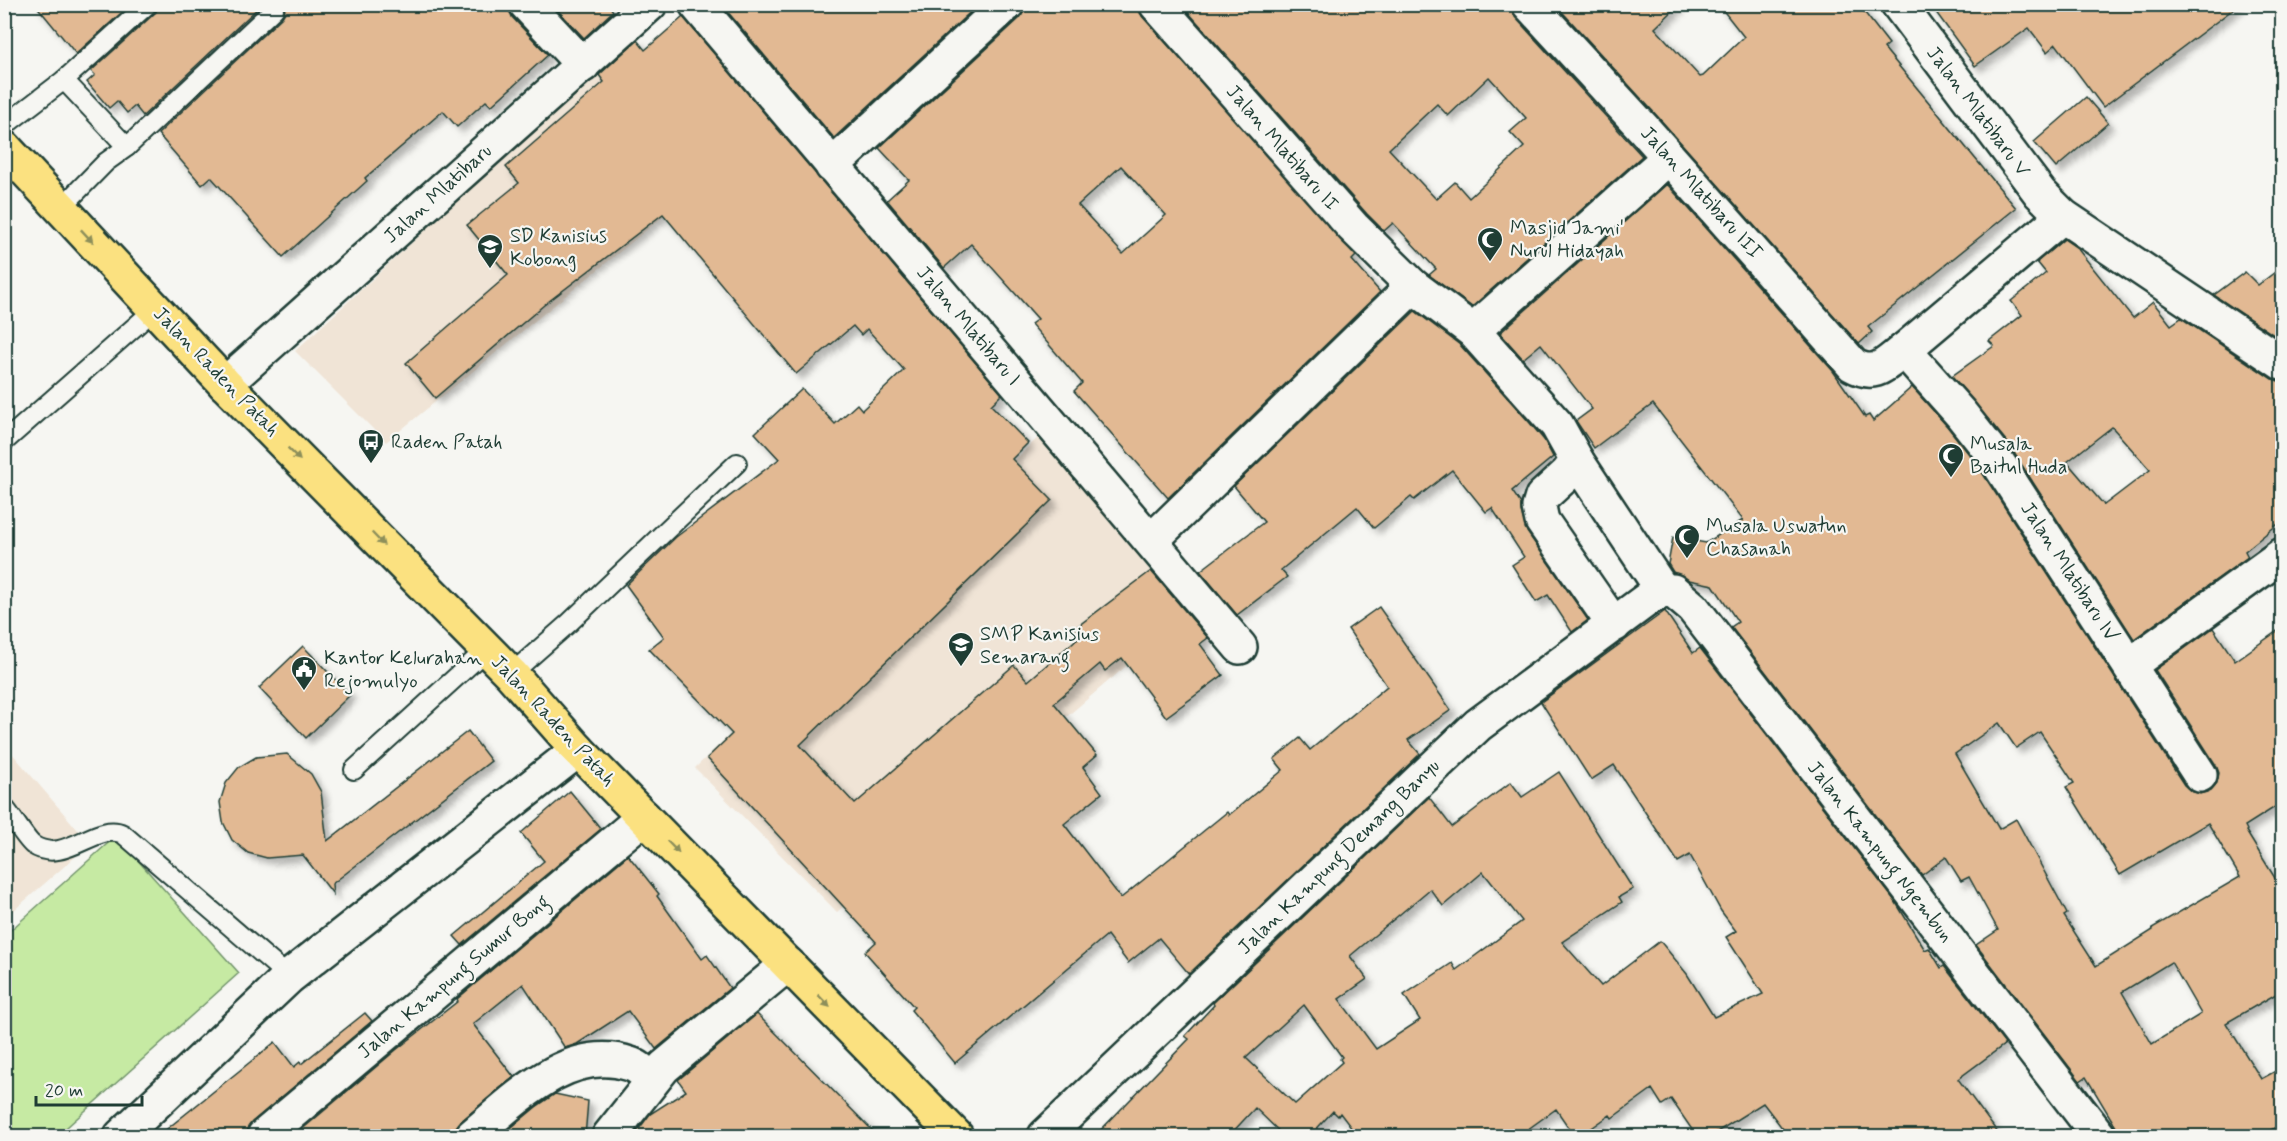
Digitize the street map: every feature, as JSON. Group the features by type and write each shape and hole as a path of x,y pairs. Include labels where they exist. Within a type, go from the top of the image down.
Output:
{"highway":[{"name":"Jalan Raden Patah","path":"4,147 225,384 511,674 578,750 788,964 942,1132"}],"street":[{"path":"526,4 583,65"},
{"name":"Jalan Mlatibaru","path":"225,384 650,4"},
{"name":"Jalan Mlatibaru I","path":"696,4 1240,647"},
{"path":"832,166 1007,4"},
{"name":"Jalan Mlatibaru II","path":"1156,4 1353,227 1413,286 1473,331 1557,425 1656,595"},
{"name":"Jalan Mlatibaru III","path":"1529,4 1853,365 1865,372 1877,370 1904,350"},
{"name":"Jalan Mlatibaru V","path":"1898,4 2040,193 2063,216"},
{"path":"1473,331 1668,158"},
{"path":"1904,350 2063,216 2283,363"},
{"path":"1150,541 1413,286"},
{"name":"Jalan Mlatibaru IV","path":"1904,350 1961,414 1990,452 2200,775"},
{"path":"1577,461 1567,474 1542,497 1539,507 1542,521 1614,625"},
{"path":"2130,665 2283,555"},
{"name":"Jalan Kampung Ngembun","path":"1656,595 1673,591 1693,608 2100,1137"},
{"name":"Jalan Kampung Demang Banyu","path":"1045,1137 1478,725 1656,595"},
{"path":"121,1137 289,976 578,750"},
{"name":"Jalan Kampung Sumur Bong","path":"264,1137 644,817"},
{"path":"609,1137 664,1067 788,964"},
{"path":"472,1137 536,1083 572,1065 612,1059 633,1064 653,1080"}],"lane":[{"path":"4,126 64,80 148,4"},
{"path":"61,208 106,162 127,147 274,9"},
{"path":"64,80 127,147"},
{"path":"4,442 155,309"},
{"path":"511,674 569,623 736,463"},
{"path":"354,770 487,650"},
{"path":"7,815 32,845 47,850 71,848 110,830 123,834 289,976"}],"shaded area":[{"name":"SD Kanisius Kobong","path":"596,72 697,189 386,442 295,351"},
{"name":"SMP Kanisius Semarang","path":"1047,429 1198,605 837,912 695,768"},
{"path":"4,744 90,844 5,918 4,918"}],"green space":[{"path":"116,836 239,973 57,1136 5,1136 4,936"}],"building":[{"path":"35,4 131,4 76,54"},
{"path":"159,4 262,4 143,116 135,106 127,113 117,101 109,108 87,82 95,75 91,71 156,12"},
{"path":"284,4 508,4 512,17 548,55 491,106 486,101 457,127 443,111 365,178 367,181 283,257 211,177 202,185 158,134 282,17 285,12"},
{"path":"552,4 608,4 613,11 584,38"},
{"path":"721,4 979,4 834,138"},
{"path":"1025,4 1138,4 1142,16 1356,256 1352,260 1380,292 1168,498 1074,391 1082,383 1031,324 1038,319 971,244 944,268 887,200 909,180 879,148 1020,18 1025,10","holes":["1121,166 1166,215 1123,254 1078,205"]},
{"path":"1181,4 1511,4 1515,17 1642,156 1472,307 1429,275 1436,269 1393,223 1384,231","holes":["1489,77 1526,118 1510,132 1524,147 1469,198 1455,182 1436,199 1389,149 1437,104 1448,116"]},
{"path":"1555,4 1680,4 1655,28 1700,77 1744,37 1718,4 1858,4 1889,44 1884,48 2016,208 1868,327 1872,332 1859,344"},
{"path":"1930,4 2240,4 2103,107 2056,44 2047,52 2029,28 1975,66"},
{"path":"683,17 1002,394 991,405 1028,443 1012,459 1052,500 800,745 855,804 1014,665 1028,681 1079,637 1074,629 1151,571 1208,638 1200,644 1223,675 1166,717 1122,658 1105,671 1100,664 1054,703 1097,755 1083,767 1102,793 1064,824 1121,898 1227,812 1229,815 1283,770 1274,759 1300,738 1310,750 1387,686 1348,629 1379,607 1451,710 1408,740 1420,754 1189,974 1159,938 1128,963 1107,935 955,1063 911,1010 914,1007 865,952 876,942 707,758 732,734 649,649 664,637 626,585 676,537 779,459 755,433 802,389 835,424 857,404 862,410 904,370 867,329 861,335 853,326 796,374 663,214 544,305 435,398 406,363 508,275 467,225 519,183 506,167 604,82 599,75 637,40 645,50"},
{"path":"2086,97 2108,123 2056,168 2034,142"},
{"path":"1667,184 1833,371 1865,417 1869,415 1873,421 1912,387 1947,426 1976,463 2184,785 2191,791 2200,794 2211,790 2217,783 2219,773 2155,670 2213,628 2235,661 2283,627 2283,802 2245,826 2283,891 2283,990 2226,1023 2261,1079 2283,1067 2283,1123 2259,1137 2122,1137 2086,1077 2080,1081 1976,945 1998,930 1969,877 1961,881 1946,857 1922,875 1731,627 1738,622 1713,585 1689,580 1673,572 1668,564 1673,537 1706,543 1743,520 1653,404 1594,448 1576,421 1592,409 1541,344 1523,359 1500,333","holes":["1999,723 2016,748 2040,732 2074,783 2066,787 2120,875 2208,823 2240,877 2152,928 2153,930 2096,966 2064,916 2067,914 2016,819 1999,829 1955,754","2171,962 2201,1014 2152,1044 2122,992"]},
{"path":"2064,239 2077,248 2133,318 2153,302 2171,325 2181,318 2272,379 2283,381 2283,520 2245,551 2248,557 2134,639 2007,442 1952,376 1994,346 1989,341 2022,315 2011,301 2046,273 2037,262","holes":["2112,427 2150,470 2104,505 2067,462"]},
{"path":"2283,266 2283,341 2214,295 2245,272 2258,285"},
{"path":"1415,311 1460,345 1530,423 1544,440 1553,457 1512,491 1521,504 1527,532 1588,620 1572,632 1548,595 1536,602 1512,565 1524,557 1492,508 1486,512 1452,470 1414,500 1411,497 1374,528 1357,507 1281,570 1287,577 1237,615 1200,571 1264,522 1234,486"},
{"path":"1665,611 1693,653 1700,648 1895,901 1925,950 1929,948 1941,968 1944,966 2005,1044 1958,1079 2001,1137 1789,1137 1763,1103 1709,1137 1697,1137 1671,1099 1662,1105 1652,1089 1612,1118 1610,1115 1579,1137 1575,1137 1556,1109 1517,1137 1358,1137 1340,1113 1338,1116 1333,1111 1309,1137 1285,1137 1255,1108 1228,1137 1094,1137 1189,1039 1185,1036 1214,1005 1213,1003 1429,797 1452,827 1511,782 1522,797 1559,772 1633,889 1619,897 1622,902 1562,942 1601,986 1660,941 1687,974 1714,1017 1763,994 1726,937 1736,931 1721,911 1690,855 1678,862 1614,765 1591,780 1541,702","holes":["1483,872 1522,921 1456,970 1452,963 1404,995 1420,1020 1376,1049 1339,999 1367,979 1350,956 1430,889 1443,906","1304,1005 1342,1057 1340,1059 1342,1062 1295,1104 1246,1058"]},
{"name":"Kantor Kelurahan Rejomulyo","path":"303,646 350,695 306,738 259,688"},
{"path":"468,731 491,761 332,884 333,894 303,855 267,858 248,853 232,840 223,822 220,802 226,783 239,767 256,757 287,754 311,774 321,792 327,841"},
{"path":"570,791 601,829 462,945 454,936 544,861 521,833"},
{"path":"628,855 659,894 657,896 702,959 707,955 730,988 656,1049 628,1011 577,1044 565,1048 523,984 473,1024 514,1077 460,1122 455,1129 454,1137 293,1137 458,1001 457,999"},
{"path":"365,1013 372,1021 252,1122 247,1129 246,1137 157,1137 275,1042 294,1067 300,1062 301,1064"},
{"path":"757,1014 879,1137 633,1137 650,1114 686,1091 678,1080"},
{"path":"555,1094 588,1101 585,1137 500,1137 536,1107"}],"place":[{"name":"Masjid Jami' Nurul Hidayah","path":"1490,263"},
{"name":"SD Kanisius Kobong","path":"490,270"},
{"name":"Raden Patah","path":"371,465"},
{"name":"Musala Baitul Huda","path":"1951,479"},
{"name":"Musala Uswatun Chasanah","path":"1687,560"},
{"name":"SMP Kanisius Semarang","path":"961,668"},
{"name":"Kantor Kelurahan Rejomulyo","path":"304,692"}]}
